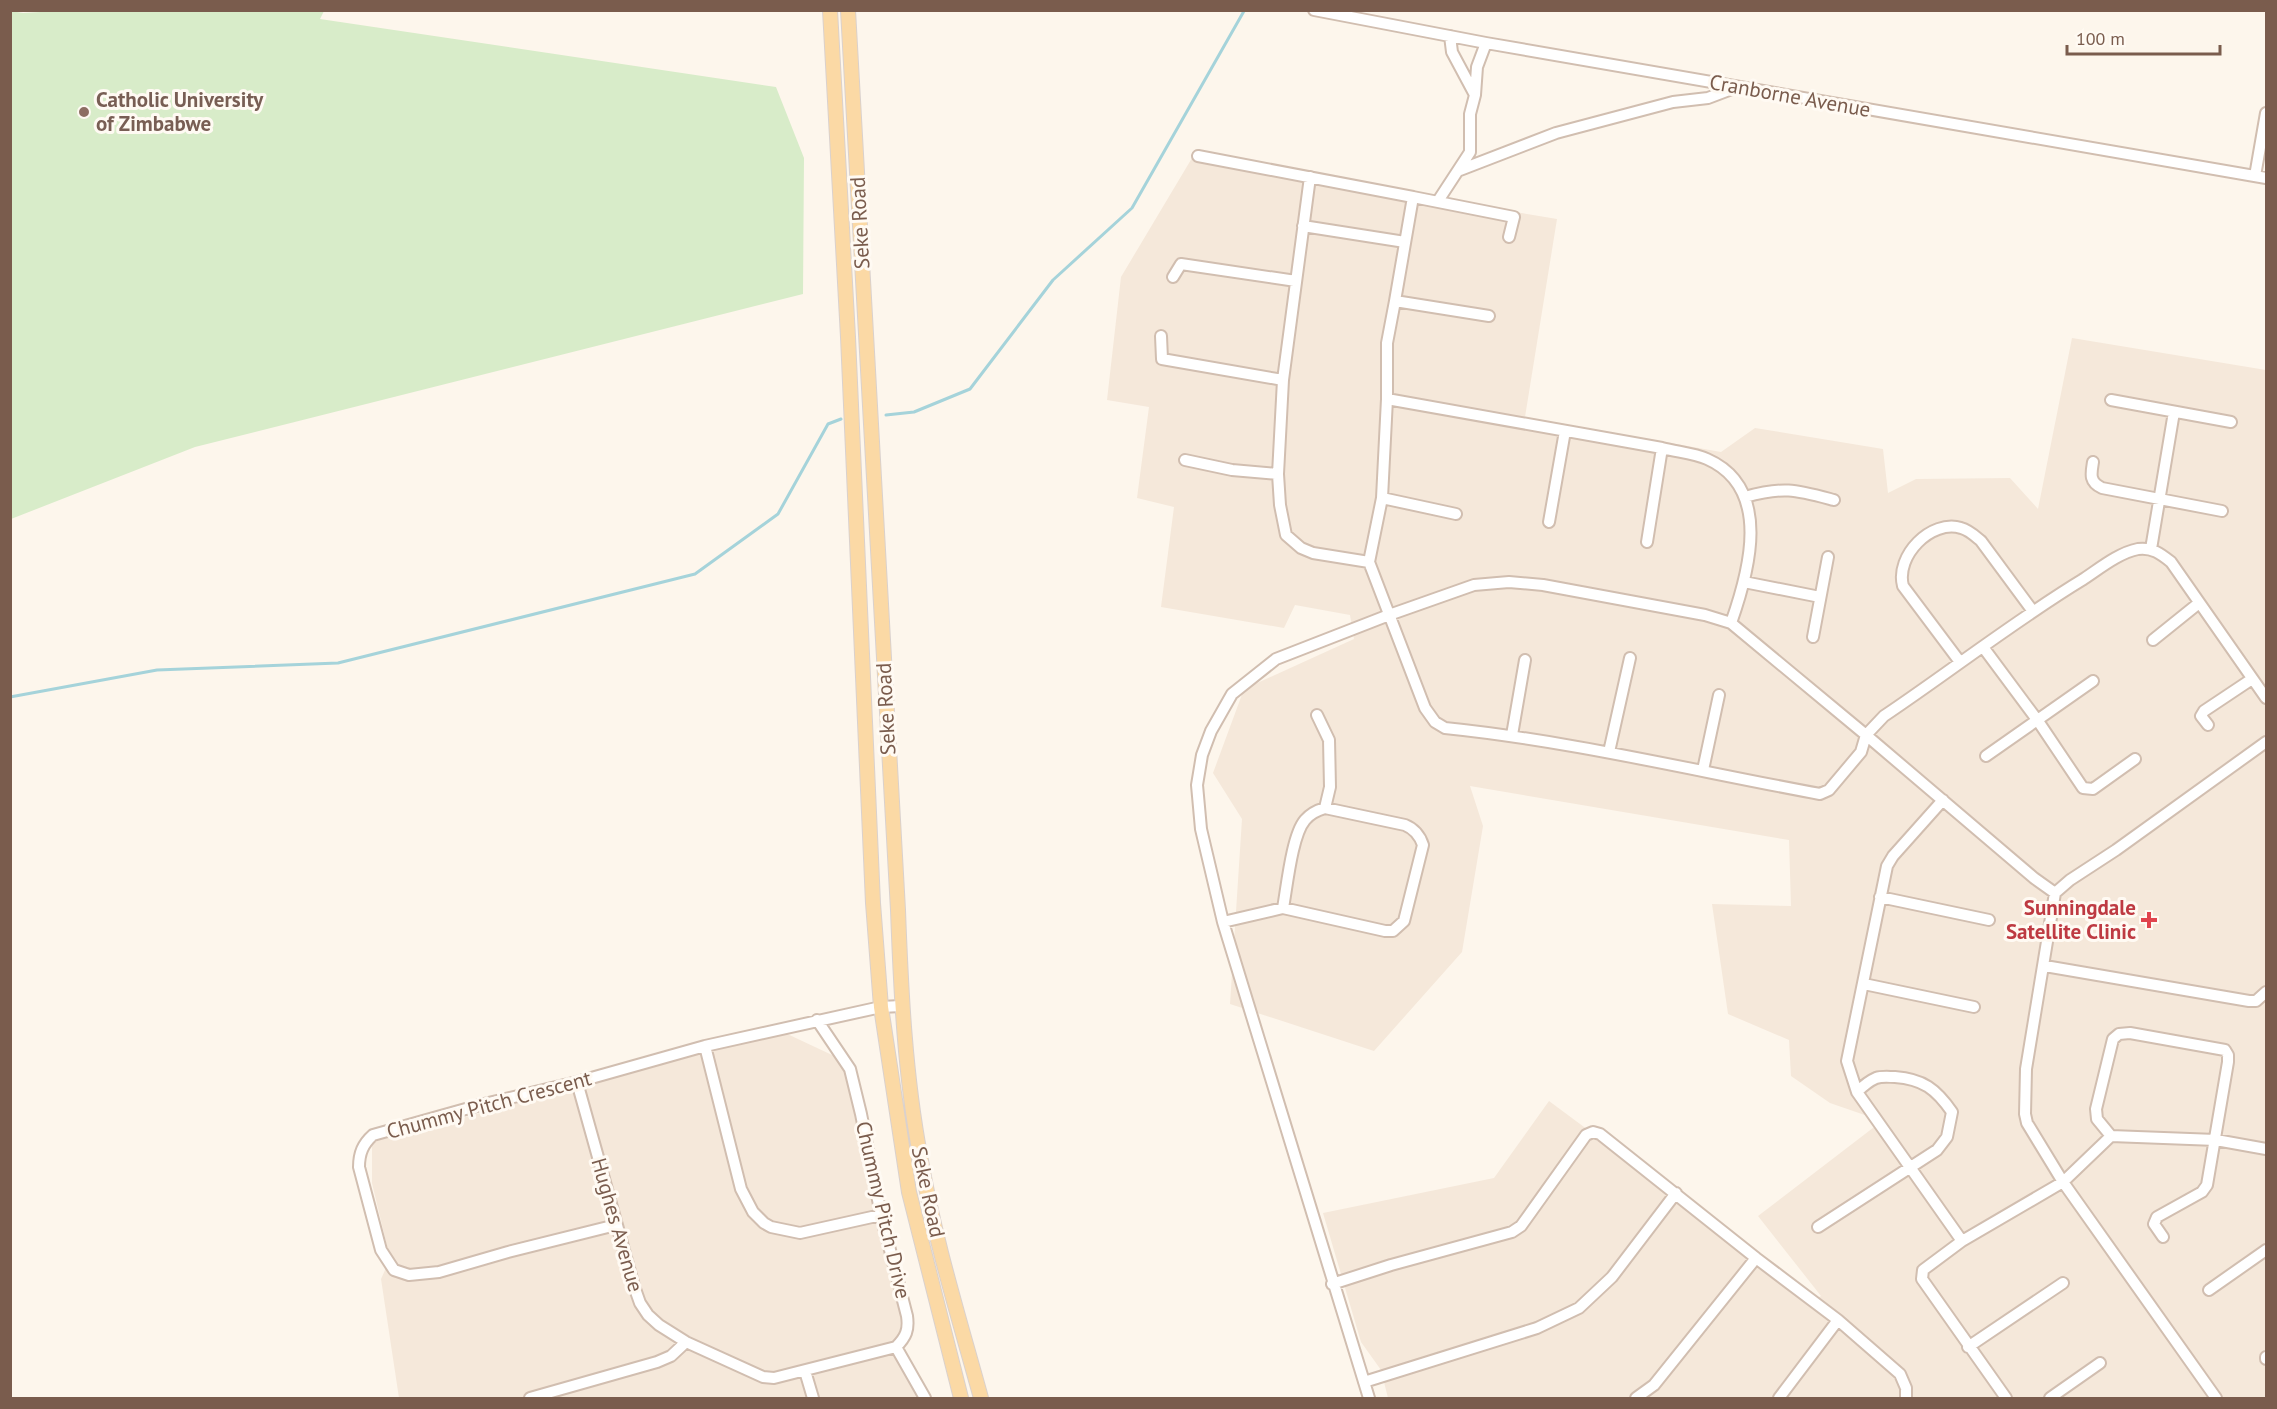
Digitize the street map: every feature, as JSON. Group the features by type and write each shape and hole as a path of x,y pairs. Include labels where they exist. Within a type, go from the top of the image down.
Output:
{"main road":[{"name":"Seke Road","path":"830,10 849,349 873,903 880,1007 909,1192 961,1398"},
{"name":"Seke Road","path":"848,10 901,1006 925,1186 981,1398"}],"street":[{"name":"Cranborne Avenue","path":"1314,10 1486,43 2261,177"},
{"path":"1450,36 1452,52 1475,95"},
{"path":"1438,201 1470,152 1470,114 1475,95 1477,67 1486,43"},
{"path":"1460,170 1556,133 1673,102 1708,98 1739,87"},
{"path":"2261,177 2266,113"},
{"path":"1198,156 1514,217 1509,237"},
{"path":"1310,177 1283,380 1278,474 1280,505 1286,535 1301,548 1313,553 1369,562"},
{"path":"1413,197 1387,343 1387,399 1382,498 1369,562 1425,708 1435,722 1445,728 1512,735 1609,752 1820,794 1829,790 1861,752 1866,735 1884,716 2032,610 2122,555 2139,549 2151,549 2171,562 2266,698"},
{"path":"1303,226 1406,242"},
{"path":"1173,278 1181,264 1296,281"},
{"path":"1395,301 1489,316"},
{"path":"1161,336 1162,359 1283,380"},
{"path":"1387,399 1662,448 1706,458 1729,474 1745,496 1751,531 1744,582 1731,623"},
{"path":"2111,400 2231,422"},
{"path":"2151,549 2174,412"},
{"path":"1549,522 1565,431"},
{"path":"1647,542 1662,448"},
{"path":"1185,460 1226,469 1278,474"},
{"path":"2093,462 2091,476 2097,486 2222,511"},
{"path":"1745,496 1769,490 1792,489 1834,500"},
{"path":"1382,498 1456,514"},
{"path":"1960,662 1903,586 1902,575 1905,561 1911,549 1919,541 1941,529 1953,527 1970,532 1981,541 2032,610"},
{"path":"1813,637 1828,557"},
{"path":"1369,1398 1332,1284 1223,922 1201,830 1197,803 1197,785 1202,755 1211,731 1232,694 1276,659 1474,585 1509,582 1543,585 1694,613 1731,623 2034,878 2055,893"},
{"path":"1744,582 1820,597"},
{"path":"2152,640 2199,603"},
{"path":"1983,647 2084,788 2093,789 2135,759"},
{"path":"1609,752 1630,658"},
{"path":"1512,735 1525,660"},
{"path":"2208,725 2201,716 2204,711 2252,679"},
{"path":"1986,756 2093,681"},
{"path":"1703,770 1719,695"},
{"path":"1317,715 1329,740 1330,787 1325,808"},
{"path":"2216,1398 2063,1182 2027,1123 2025,1114 2026,1069 2055,893 2070,880 2116,850 2266,742"},
{"path":"1943,800 1893,856 1883,881 1847,1061 1857,1092 1962,1241"},
{"path":"1223,922 1283,908 1393,931 1404,921 1423,845 1420,837 1412,828 1405,825 1325,808 1316,811 1305,820 1297,833 1283,908"},
{"path":"1880,897 1989,920"},
{"path":"2044,966 2249,1001 2256,1001 2266,992"},
{"path":"1864,984 1974,1007"},
{"name":"Chummy Pitch Crescent","path":"616,1225 439,1272 409,1275 394,1269 385,1258 376,1236 359,1167 359,1157 363,1146 373,1134 577,1082 705,1046 880,1007 901,1006"},
{"name":"Chummy Pitch Drive","path":"818,1020 850,1069 861,1114 881,1215 908,1327 903,1340 896,1347"},
{"path":"2111,1136 2097,1119 2096,1108 2113,1039 2118,1034 2130,1033 2225,1050 2228,1062 2207,1185 2202,1192 2157,1217 2154,1224 2163,1237"},
{"path":"705,1046 741,1190 753,1212 764,1223 771,1227 800,1233 881,1215"},
{"path":"1818,1227 1937,1150 1947,1137 1952,1112 1950,1108 1929,1086 1917,1080 1888,1077 1874,1079 1857,1092"},
{"name":"Hughes Avenue","path":"577,1082 616,1225 640,1303 648,1315 686,1342 748,1372 764,1377 774,1378 806,1371 896,1347"},
{"path":"1332,1284 1391,1265 1512,1232 1521,1226 1586,1135 1593,1132 1600,1134 1838,1320 1899,1374 1906,1388 1906,1398"},
{"path":"2006,1398 1968,1347 1922,1275 1923,1270 1929,1264 1962,1241 2063,1182 2111,1136 2216,1140 2266,1149"},
{"path":"1364,1382 1537,1328 1579,1308 1607,1282 1676,1193"},
{"path":"2209,1290 2266,1250"},
{"path":"1636,1398 1654,1385 1756,1258"},
{"path":"1968,1347 2063,1283"},
{"path":"1779,1398 1838,1320"},
{"path":"530,1398 657,1362 671,1356 686,1342"},
{"path":"896,1347 925,1398"},
{"path":"2050,1398 2100,1363"},
{"path":"806,1371 813,1398"}],"shaded area":[{"path":"1192,158 1557,219 1525,417 1721,452 1755,428 1883,449 1888,493 1916,479 2010,478 2038,509 2072,338 2266,370 2266,1398 1388,1398 1381,1370 1361,1342 1323,1213 1494,1178 1549,1101 1816,1299 1821,1296 1758,1216 1882,1121 1830,1103 1791,1076 1789,1040 1728,1014 1712,904 1791,906 1789,840 1470,786 1483,826 1462,952 1374,1051 1230,1004 1242,819 1213,773 1244,689 1354,639 1350,615 1295,605 1284,628 1161,607 1174,507 1137,498 1149,407 1107,400 1121,277"},
{"path":"783,1032 847,1062 901,1313 899,1347 925,1398 399,1398 381,1279 390,1259 372,1183 372,1142"}],"green space":[{"path":"11,11 23,13 324,11 320,19 776,87 804,158 803,294 195,447 11,519"}],"waterway":[{"path":"886,415 914,412 970,389 1053,280 1132,208 1244,11"},
{"path":"10,697 157,670 338,663 695,574 778,514 828,424 841,419"}],"place":[{"name":"Catholic University of Zimbabwe","path":"84,112"},
{"name":"Sunningdale Satellite Clinic","path":"2149,920"}]}
